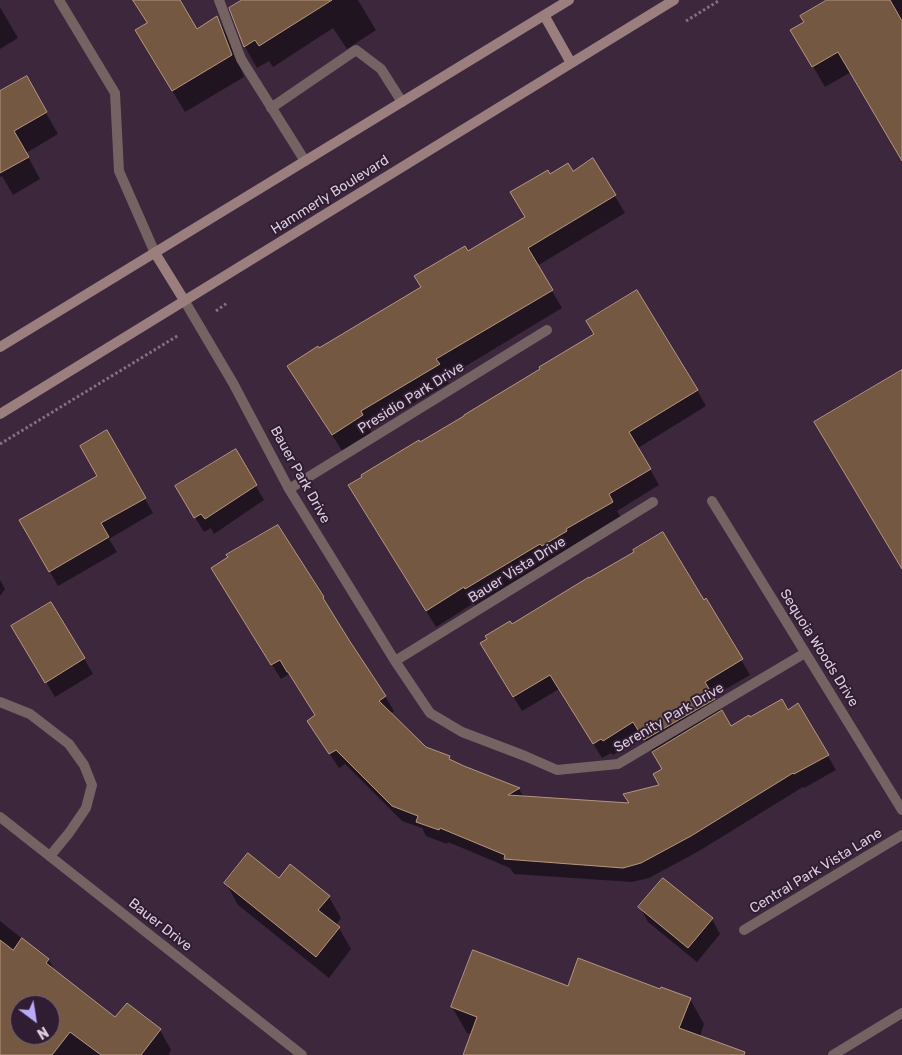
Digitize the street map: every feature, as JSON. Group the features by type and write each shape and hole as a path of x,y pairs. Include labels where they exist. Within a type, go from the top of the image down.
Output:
{"main road":[{"path":"0,347 568,0"},
{"name":"Hammerly Boulevard","path":"0,414 674,0"},
{"path":"544,15 571,63"},
{"path":"155,253 184,300"}],"street":[{"path":"59,0 115,93 119,171 155,253"},
{"path":"219,0 241,59 305,161"},
{"path":"271,108 356,50 381,69 402,102"},
{"name":"Bauer Park Drive","path":"184,300 233,383 289,489 395,661"},
{"name":"Presidio Park Drive","path":"289,489 547,330"},
{"name":"Sequoia Woods Drive","path":"712,501 902,810"},
{"name":"Bauer Vista Drive","path":"395,661 653,502"},
{"name":"Serenity Park Drive","path":"395,661 430,713 462,732 557,770 618,764 805,653"},
{"path":"0,702 30,714 69,744 84,765 92,785 86,808 50,856"},
{"name":"Bauer Drive","path":"0,817 302,1055"},
{"name":"Central Park Vista Lane","path":"744,930 902,835"},
{"path":"833,1055 902,1013"}],"building":[{"path":"133,0 180,0 197,29 217,16 232,55 172,91 135,30 147,23"},
{"path":"242,0 332,0 259,46 255,40 244,47 229,8"},
{"path":"827,0 890,0 902,21 902,161 838,52 812,67 790,30 804,22 800,16"},
{"path":"27,76 47,112 14,131 29,157 0,173 0,91"},
{"path":"593,158 616,195 528,248 553,290 436,359 440,364 361,411 363,415 332,435 287,366 421,287 414,276 465,246 468,251 525,217 510,192 548,170 550,174 568,163 573,171"},
{"path":"637,290 698,390 629,432 651,469 609,494 613,502 566,529 567,531 542,546 540,544 426,611 348,485 419,440 420,442 464,416 594,334 586,321"},
{"path":"902,370 902,569 814,422"},
{"path":"107,430 146,498 101,523 109,537 49,572 19,520 97,476 80,446"},
{"path":"236,449 257,485 205,519 201,514 194,518 175,486"},
{"path":"278,525 386,696 379,701 426,747 450,756 449,759 464,766 520,788 508,795 629,803 623,794 659,785 653,774 662,769 652,752 722,710 731,726 782,699 788,710 798,703 829,755 793,773 691,836 641,863 623,868 504,859 505,855 440,828 439,830 416,822 418,816 392,806 336,750 329,754 307,721 315,715 288,672 280,660 271,665 211,568 228,557 226,555"},
{"path":"663,532 704,600 706,598 743,659 705,682 715,699 644,740 633,722 603,741 601,739 593,744 550,675 513,697 480,643 487,639 485,636 510,621 512,624 634,552 633,550"},
{"path":"51,602 85,658 45,683 11,626"},
{"path":"248,853 279,878 290,864 330,896 318,910 340,927 316,957 224,883"},
{"path":"663,878 713,918 688,948 638,907"},
{"path":"22,938 49,959 46,963 115,1017 127,1003 161,1029 141,1055 101,1055 70,1032 60,1045 60,995 10,995 10,1045 60,1045 52,1055 0,1055 0,940 13,950"},
{"path":"473,950 568,986 578,958 660,989 661,987 691,998 679,1028 745,1052 744,1055 463,1055 477,1017 451,1007"}]}
